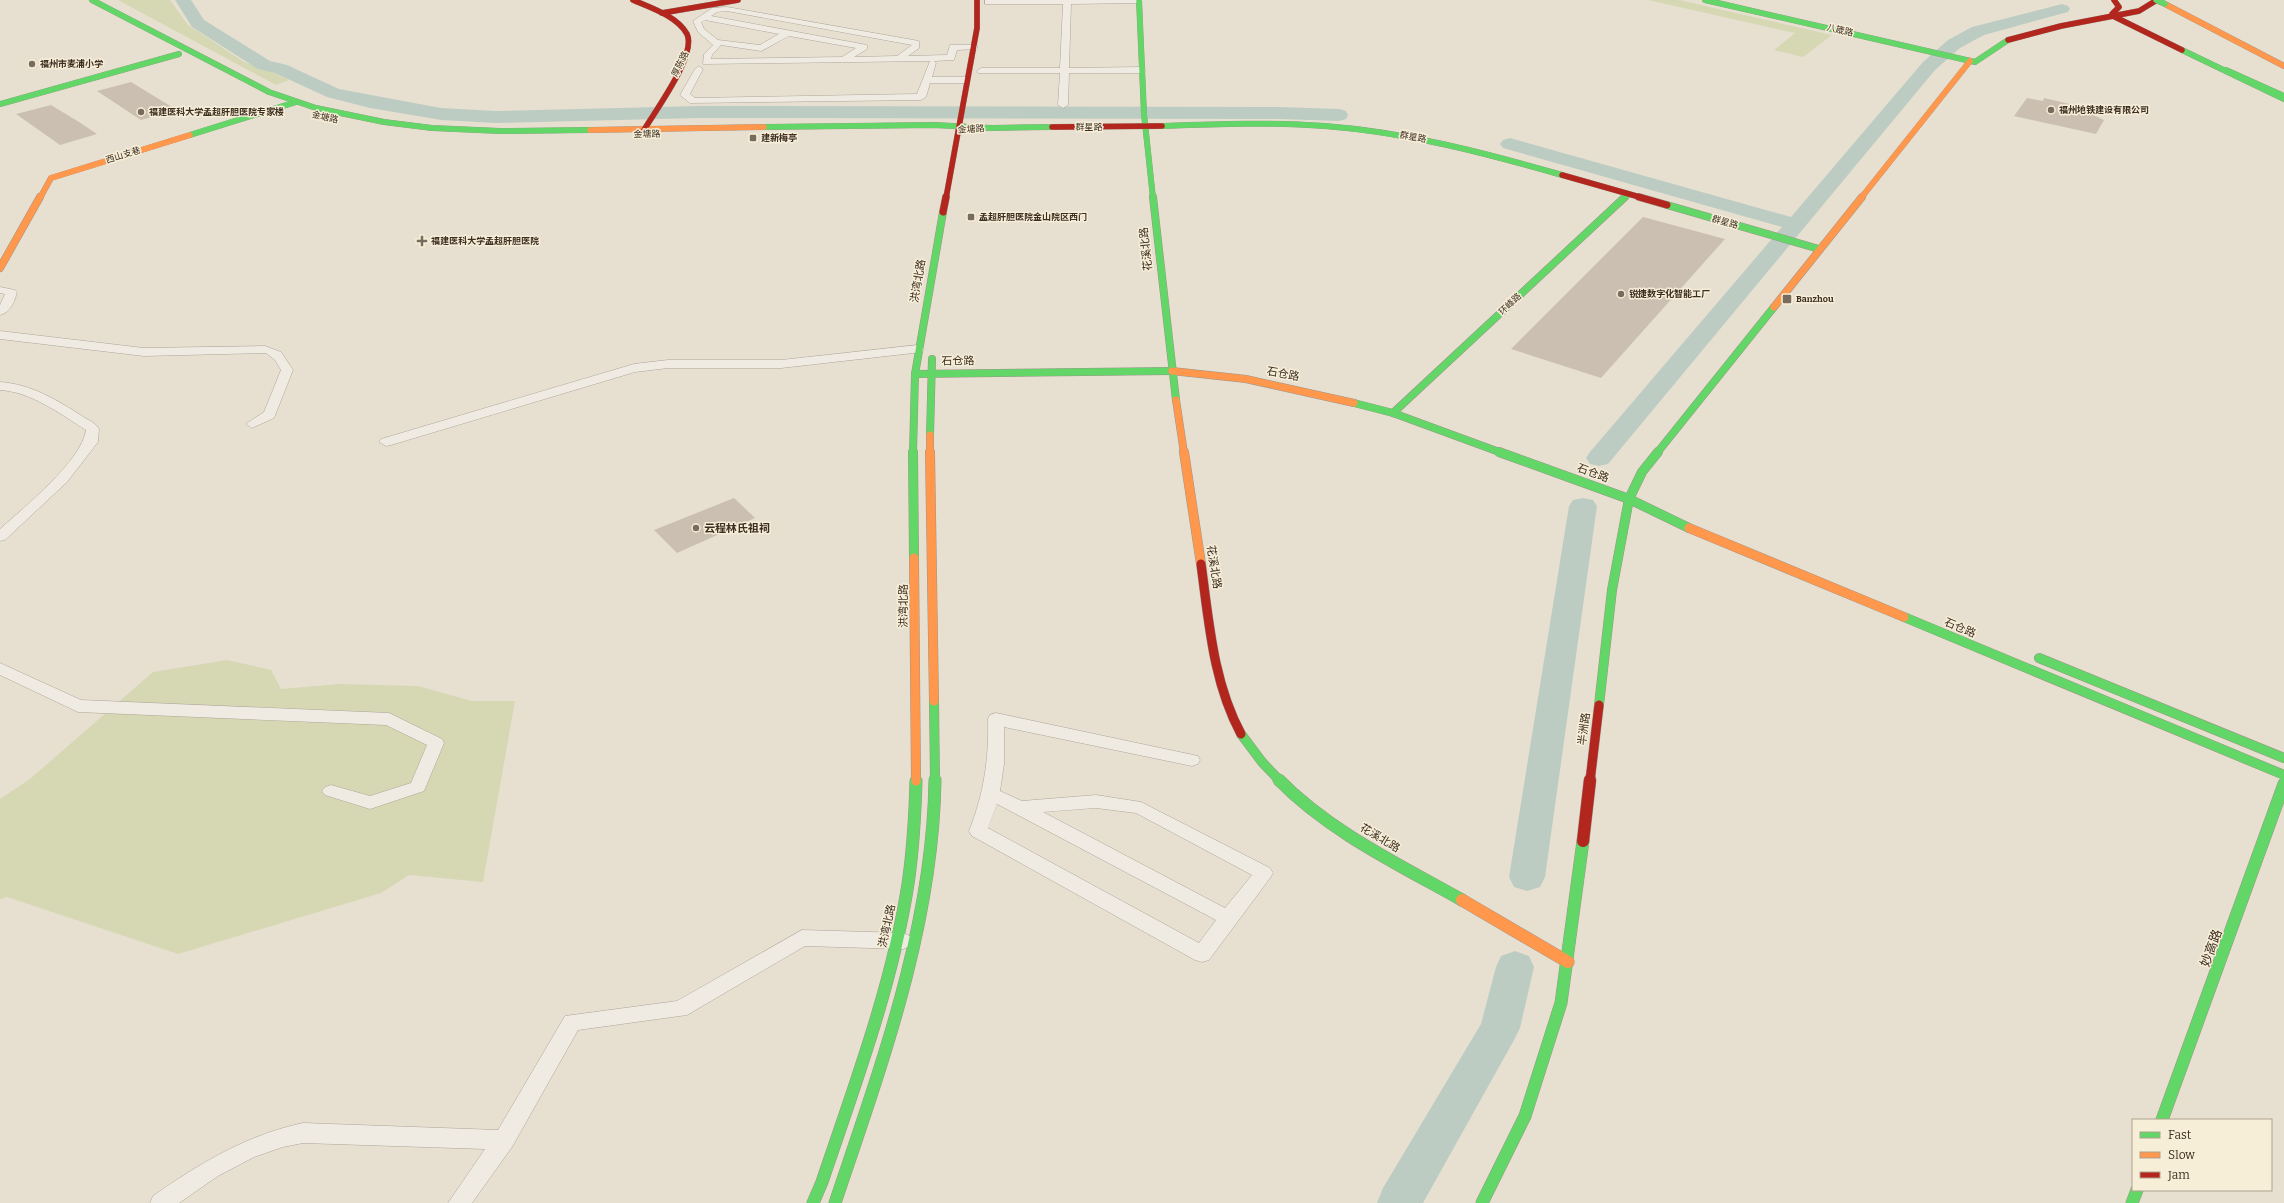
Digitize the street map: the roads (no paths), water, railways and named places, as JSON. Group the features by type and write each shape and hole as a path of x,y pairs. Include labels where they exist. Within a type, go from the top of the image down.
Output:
{"main road":[{"name":"金塘路","path":"92,0 255,85 296,102 354,117 432,128 500,131 934,125 970,130 992,128"},
{"name":"厚陈路","path":"633,0 662,13 683,30 696,44 682,62 644,130"},
{"path":"662,13 738,0"},
{"name":"洪湾北路","path":"835,1203 887,1047 905,941 916,802 913,404 915,374 918,349 979,19 977,0"},
{"name":"花溪北路","path":"1139,0 1145,126 1171,371 1221,690 1232,722 1277,777 1312,808 1360,840 1568,962"},
{"name":"八箴路","path":"1705,0 1970,60"},
{"path":"2114,0 2118,4 2115,13"},
{"path":"1970,60 2013,39 2115,13 2141,0"},
{"path":"2159,1 2284,66"},
{"path":"1970,60 1985,45 2003,37 2086,16 2138,11 2159,1 2238,35 2284,57"},
{"name":"金塘路","path":"83,3 258,95 285,106 332,118 383,128 473,135 959,128"},
{"path":"2115,13 2284,99"},
{"path":"0,97 176,52"},
{"path":"0,104 176,52"},
{"name":"半洲路","path":"1482,1203 1525,1116 1561,1003 1568,962 1612,590 1629,499 1642,472 1970,60"},
{"path":"2226,70 2284,96"},
{"name":"西山支巷","path":"0,268 50,178 296,102"},
{"path":"970,130 972,115"},
{"name":"群星路","path":"992,128 1292,124 1383,132 1483,152 1819,249"},
{"name":"环峰路","path":"1393,413 1628,194"},
{"name":"洪湾北路","path":"813,1203 822,1182 884,995 905,941 930,853 934,808 932,350"},
{"name":"石仓路","path":"915,374 1171,371 1238,378 1298,389 1393,413 1629,499 1684,525 2284,775"},
{"name":"石仓路","path":"1629,499 1680,512"},
{"path":"2027,653 2284,758"},
{"name":"妙高路","path":"2162,1119 2284,784"},
{"path":"2132,1203 2137,1191"}],"street":[{"path":"988,4 1139,0"},
{"path":"1063,105 1067,1"},
{"path":"716,44 703,34 697,23 702,17 718,9 727,9 916,43 916,46 899,59"},
{"path":"702,17 864,47 843,60"},
{"path":"696,44 716,44 761,48 787,33"},
{"path":"716,44 708,54 706,62 951,58 953,47 974,47"},
{"path":"699,69 685,95 687,99 693,101 922,97 932,63"},
{"path":"981,71 1142,70"},
{"path":"927,80 968,80"},
{"path":"0,290 10,292 9,301 0,312"},
{"path":"0,334 144,352 260,349 274,351 282,358 287,370 269,415 252,424"},
{"path":"386,442 634,368 668,364 780,364 918,349"},
{"path":"0,386 12,387 44,400 93,429 91,442 62,479 0,537"},
{"path":"0,668 78,706 211,713 389,719 436,743 418,787 370,802 331,791"},
{"path":"1020,808 1071,803 1124,803 1141,808 1264,873 1228,918 1202,954 978,831 992,794 998,759 996,719 1192,760"},
{"path":"992,794 1228,918"},
{"path":"459,1203 504,1140 572,1022 680,1009 802,938 905,941"},
{"path":"161,1203 205,1173 239,1154 266,1142 286,1136 303,1133 504,1140"}],"waterway":[{"path":"183,0 198,23 235,48 264,65 281,69 333,93 370,102 441,114 496,117 699,112 1280,113 1339,115"},
{"path":"1796,225 1929,66 1954,44 1978,31 2062,9"},
{"path":"1510,144 1796,225"},
{"path":"1599,458 1796,225"},
{"path":"1527,877 1583,506"},
{"path":"1399,1203 1500,1028 1515,967"}],"place":[{"name":"福州市麦浦小学","path":"32,64"},
{"name":"福州地铁建设有限公司","path":"2051,110"},
{"name":"福建医科大学孟超肝胆医院专家楼","path":"141,112"},
{"name":"建新梅亭","path":"753,138"},
{"name":"孟超肝胆医院金山院区西门","path":"971,217"},
{"name":"福建医科大学孟超肝胆医院","path":"422,241"},
{"name":"锐捷数字化智能工厂","path":"1621,294"},
{"name":"Banzhou","path":"1787,299"},
{"name":"云程林氏祖祠","path":"696,528"}]}
